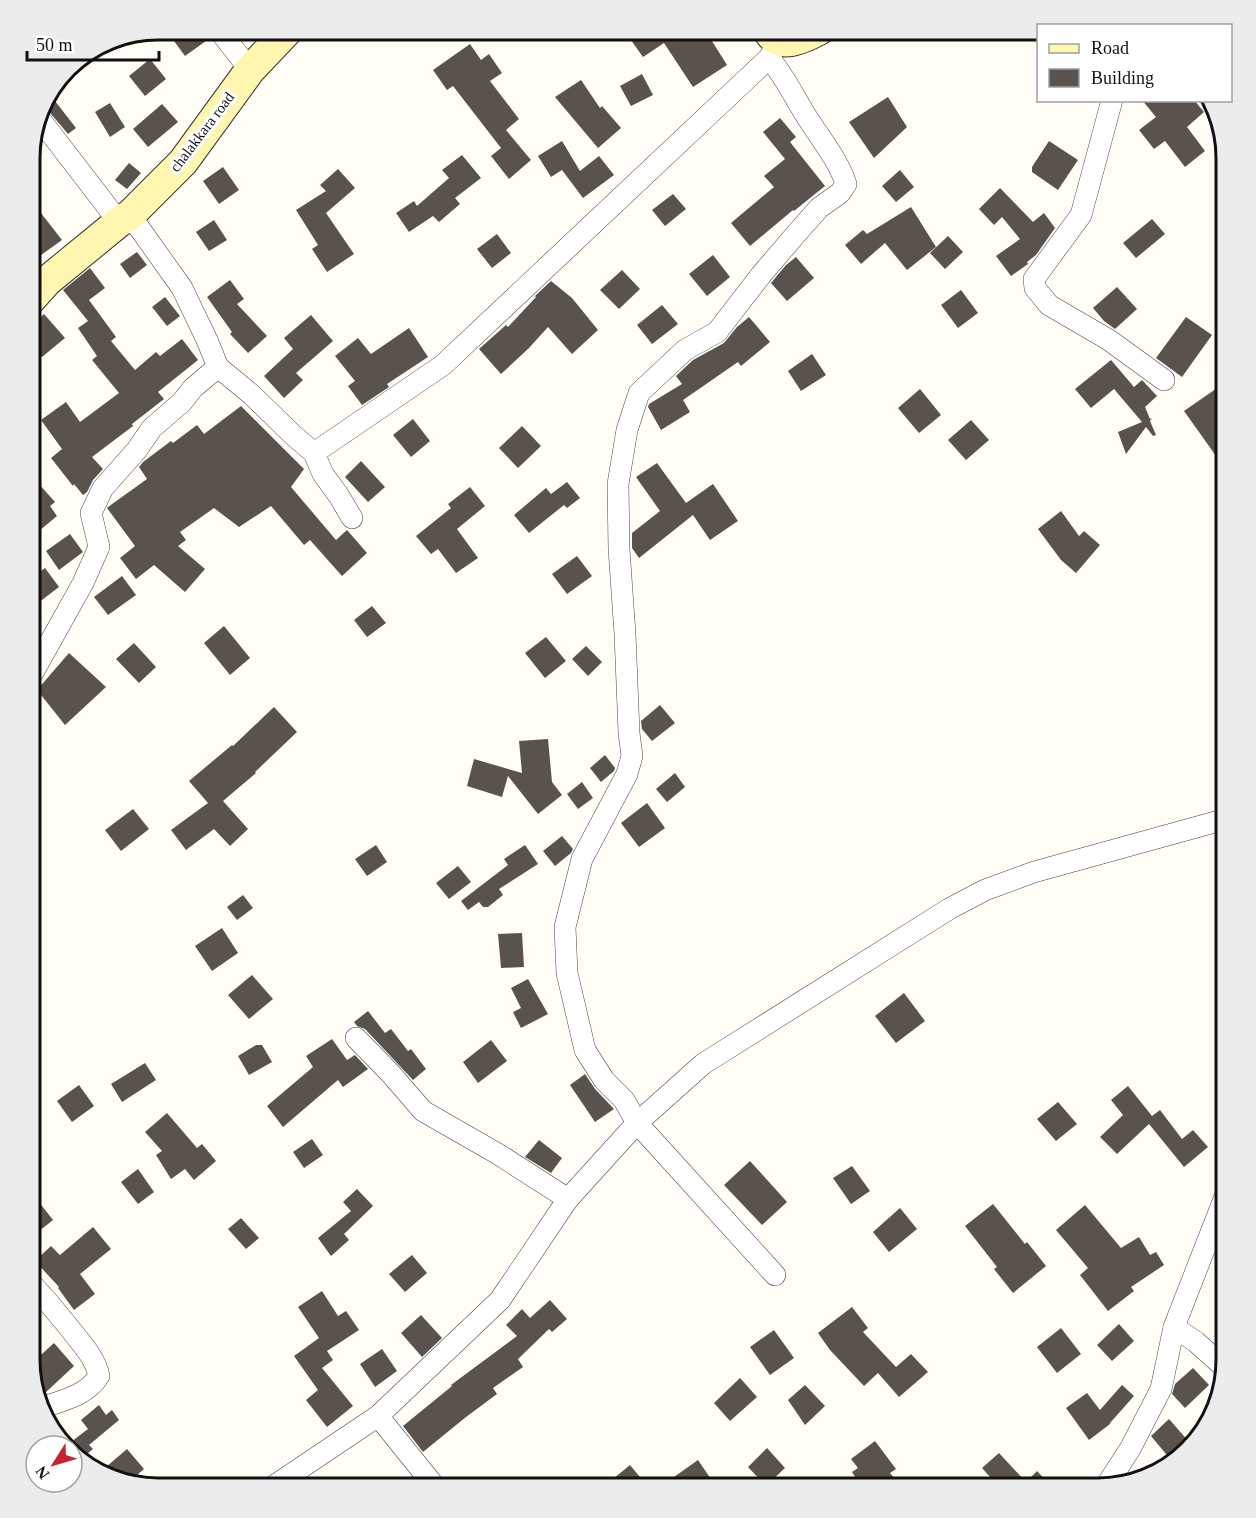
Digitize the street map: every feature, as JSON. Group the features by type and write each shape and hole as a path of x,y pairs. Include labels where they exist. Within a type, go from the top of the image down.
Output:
{"main road":[{"name":"chalakkara road","path":"41,288 124,218 183,162 250,70 278,40"},
{"path":"771,42 794,41"}],"street":[{"path":"227,40 250,70"},
{"path":"314,453 443,365 771,42 786,81 842,172 846,184 840,193 819,208 796,234 717,332 686,350 639,393 627,430 618,484 619,549 632,756 627,774 582,859 565,927 567,973 585,1050 604,1080 624,1100 637,1123 775,1275"},
{"path":"1111,102 1081,215 1034,279 1035,288 1048,305 1109,340 1164,380"},
{"path":"46,126 182,288 218,367 252,395 292,435 314,453 323,474 352,518"},
{"path":"41,661 83,583 99,547 91,513 103,488 136,451 152,428 218,367"},
{"path":"286,1478 378,1416 500,1300 567,1199 637,1123 703,1065 949,909 985,890 1034,872 1216,822"},
{"path":"356,1038 423,1111 498,1154 567,1199"},
{"path":"1112,1476 1130,1449 1161,1389 1174,1327 1216,1220"},
{"path":"40,1292 90,1354 99,1376 94,1384 79,1394 50,1405"},
{"path":"1174,1327 1216,1360"},
{"path":"378,1416 428,1478"}],"building":[{"path":"173,40 206,41 185,56"},
{"path":"631,40 712,41 727,65 693,87 664,43 643,57"},
{"path":"470,44 481,60 489,54 502,73 490,81 519,119 506,130 531,160 509,179 491,156 501,148 453,86 447,90 433,70"},
{"path":"150,59 166,79 145,96 129,76"},
{"path":"642,74 653,95 631,106 620,86"},
{"path":"581,80 600,108 602,106 621,128 598,148 555,97"},
{"path":"888,97 907,127 874,158 849,122"},
{"path":"55,102 76,128 68,134 50,113"},
{"path":"1144,102 1196,102 1204,112 1187,127 1205,151 1185,167 1165,141 1154,149 1139,130 1156,117"},
{"path":"110,103 125,127 110,137 95,112"},
{"path":"162,104 178,122 148,147 133,129"},
{"path":"780,118 796,137 790,142 825,186 750,246 731,223 774,187 764,176 785,159 763,132"},
{"path":"562,141 580,171 599,156 614,175 583,198 562,170 551,177 538,156"},
{"path":"1049,141 1078,160 1058,190 1032,172 1032,167"},
{"path":"462,155 481,178 455,198 460,204 439,222 433,216 409,232 396,213 414,201 417,206 449,178 442,170"},
{"path":"129,163 141,173 127,189 115,180"},
{"path":"223,167 239,190 219,204 203,181"},
{"path":"338,169 355,188 326,213 354,254 327,272 312,249 318,245 296,210 326,191 320,185"},
{"path":"900,170 914,187 896,202 882,186"},
{"path":"1000,188 1033,222 1044,213 1055,228 1036,255 1027,262 1028,264 1011,276 996,256 1020,239 1002,217 994,225 979,209"},
{"path":"673,194 686,209 665,226 652,210"},
{"path":"911,207 936,247 907,270 885,243 861,264 845,245 863,230 867,234"},
{"path":"41,213 62,240 41,255"},
{"path":"1152,219 1165,234 1136,258 1123,243"},
{"path":"214,220 227,240 209,251 196,232"},
{"path":"497,234 511,253 492,268 477,249"},
{"path":"948,236 963,252 945,269 930,253"},
{"path":"137,252 147,265 130,278 120,264"},
{"path":"713,255 730,277 707,296 689,274"},
{"path":"796,257 814,278 787,301 771,283"},
{"path":"90,268 105,288 89,300 116,337 111,341 135,370 156,352 160,356 182,339 198,360 158,392 164,399 92,457 103,469 83,495 51,458 62,449 41,420 66,402 80,422 119,393 92,360 97,356 78,328 88,321 63,290"},
{"path":"622,270 640,289 619,309 600,290"},
{"path":"230,280 244,299 237,304 267,336 248,353 230,334 232,332 207,297"},
{"path":"551,281 572,298 598,330 572,354 548,327 501,374 479,349 506,325 508,327"},
{"path":"1117,287 1137,309 1115,329 1104,321 1093,308"},
{"path":"961,290 978,313 958,328 941,305"},
{"path":"165,297 180,316 167,326 152,307"},
{"path":"662,305 678,324 652,344 637,325"},
{"path":"44,314 65,338 42,357 41,356 41,317"},
{"path":"311,315 333,341 296,373 303,380 284,398 264,376 293,349 284,338"},
{"path":"749,317 770,342 741,366 738,362 683,400 690,412 661,430 648,407 649,404 682,384 676,376 693,360 724,343"},
{"path":"1186,317 1212,335 1182,377 1156,358"},
{"path":"409,328 428,357 387,384 389,387 362,405 348,386 355,381 335,356 358,338 371,354"},
{"path":"812,354 826,375 801,391 788,371"},
{"path":"1111,360 1134,387 1142,380 1157,396 1145,407 1150,419 1152,418 1150,421 1156,435 1153,436 1146,427 1126,454 1118,432 1142,422 1114,389 1091,408 1075,389"},
{"path":"920,389 941,415 919,433 898,408"},
{"path":"1216,389 1216,456 1184,411"},
{"path":"241,406 304,469 291,487 336,540 347,530 367,553 342,576 310,540 304,545 271,506 239,527 214,508 180,532 186,540 178,546 205,569 185,592 154,565 136,579 120,558 135,546 107,508 147,479 139,467 143,462 197,425 204,434"},
{"path":"413,419 430,441 411,457 393,435"},
{"path":"971,420 989,440 966,460 948,440"},
{"path":"522,426 541,446 518,468 499,448"},
{"path":"361,461 385,487 368,502 345,477"},
{"path":"657,463 686,503 713,484 738,521 710,540 693,515 639,558 632,548 632,533 660,511 636,477"},
{"path":"567,482 580,498 567,508 564,505 529,533 514,515 546,488 551,494"},
{"path":"41,486 55,502 50,506 57,516 41,530"},
{"path":"470,487 485,506 457,529 478,558 456,573 438,549 431,554 416,536 451,508 448,504"},
{"path":"1061,511 1079,536 1084,531 1100,545 1076,573 1061,560 1038,529"},
{"path":"70,534 83,552 59,570 46,551"},
{"path":"577,556 592,576 567,594 552,574"},
{"path":"45,568 59,587 41,601 41,571"},
{"path":"122,576 136,595 108,615 94,597"},
{"path":"372,606 386,623 367,637 354,620"},
{"path":"224,626 250,658 230,675 204,643"},
{"path":"546,637 566,661 545,678 525,653"},
{"path":"134,643 156,667 139,683 116,659"},
{"path":"586,646 602,662 588,676 572,659"},
{"path":"69,653 106,687 65,725 41,694 41,686"},
{"path":"660,705 675,723 652,741 642,729 641,721"},
{"path":"274,707 297,732 256,773 223,801 248,829 230,846 214,829 186,850 171,830 208,803 189,781 233,746"},
{"path":"548,739 552,782 562,795 538,814 508,776 502,797 467,786 474,759 522,773 519,741"},
{"path":"605,755 615,768 601,782 590,768"},
{"path":"675,773 685,787 667,802 656,789"},
{"path":"582,782 593,798 578,809 567,794"},
{"path":"647,803 665,828 639,847 621,823"},
{"path":"133,809 149,829 121,851 105,830"},
{"path":"562,836 573,849 555,866 543,851"},
{"path":"376,845 387,862 367,876 355,859"},
{"path":"525,845 538,864 499,889 503,895 488,907 483,907 479,902 468,910 461,901 508,865 504,859"},
{"path":"458,866 471,882 449,899 436,883"},
{"path":"243,895 253,908 237,920 227,907"},
{"path":"222,928 238,953 212,971 195,946"},
{"path":"522,933 524,967 501,968 498,934"},
{"path":"252,975 273,999 249,1019 228,995"},
{"path":"528,979 548,1014 521,1028 513,1012 521,1008 511,988"},
{"path":"904,993 925,1021 896,1043 875,1016"},
{"path":"368,1011 385,1033 391,1029 408,1051 411,1049 426,1069 413,1080 365,1029 354,1022"},
{"path":"332,1039 347,1060 355,1055 368,1069 343,1087 338,1080 283,1127 267,1106 313,1067 306,1056"},
{"path":"491,1040 507,1061 478,1083 463,1062"},
{"path":"256,1045 262,1045 272,1062 249,1075 238,1056"},
{"path":"145,1063 156,1080 122,1102 111,1084"},
{"path":"585,1074 595,1089 614,1109 595,1122 570,1085"},
{"path":"79,1085 94,1106 72,1122 57,1101"},
{"path":"1128,1086 1152,1116 1160,1110 1182,1139 1193,1130 1208,1147 1184,1167 1149,1124 1117,1154 1100,1137 1123,1115 1111,1100"},
{"path":"1058,1102 1077,1124 1056,1141 1037,1119"},
{"path":"167,1113 197,1148 202,1144 216,1161 194,1180 185,1169 171,1179 156,1155 162,1151 145,1132"},
{"path":"312,1139 323,1155 304,1168 293,1152"},
{"path":"539,1140 562,1158 551,1173 525,1157"},
{"path":"750,1161 787,1202 762,1225 724,1185"},
{"path":"852,1166 870,1191 851,1204 833,1178"},
{"path":"138,1169 154,1192 138,1204 121,1182"},
{"path":"357,1189 373,1206 344,1234 349,1240 331,1256 318,1238 351,1211 343,1202"},
{"path":"40,1203 53,1220 40,1230"},
{"path":"993,1204 1046,1266 1013,1293 994,1269 997,1267 965,1226"},
{"path":"1085,1205 1121,1248 1139,1237 1150,1255 1156,1252 1164,1265 1131,1287 1134,1291 1108,1311 1080,1275 1088,1268 1056,1230"},
{"path":"900,1208 917,1229 889,1252 873,1232"},
{"path":"241,1218 259,1238 246,1249 228,1229"},
{"path":"93,1227 111,1249 80,1274 95,1294 74,1310 59,1287 40,1267 40,1256 51,1246 60,1255"},
{"path":"412,1255 427,1273 405,1292 389,1274"},
{"path":"322,1291 338,1316 346,1311 359,1330 327,1351 333,1360 322,1368 353,1406 327,1427 306,1400 318,1390 294,1356 319,1338 298,1307"},
{"path":"550,1300 567,1319 552,1332 549,1329 518,1359 523,1367 493,1388 497,1394 423,1452 403,1426 451,1385 517,1336 506,1325 522,1309 530,1318"},
{"path":"852,1307 868,1328 863,1332 896,1367 911,1354 928,1372 899,1397 878,1373 864,1386 830,1350 818,1333"},
{"path":"421,1315 442,1338 422,1357 401,1333"},
{"path":"1119,1324 1134,1341 1112,1361 1097,1345"},
{"path":"1061,1328 1081,1354 1057,1373 1037,1347"},
{"path":"774,1330 794,1358 770,1375 750,1347"},
{"path":"54,1343 74,1366 46,1392 42,1375 40,1356"},
{"path":"382,1349 397,1371 375,1387 360,1364"},
{"path":"1193,1368 1209,1385 1185,1408 1172,1394 1175,1384"},
{"path":"740,1378 757,1397 730,1421 714,1403"},
{"path":"805,1385 825,1406 805,1425 788,1400"},
{"path":"1122,1385 1134,1396 1110,1424 1089,1440 1066,1408 1087,1393 1100,1410"},
{"path":"99,1405 106,1415 112,1410 119,1420 89,1445 93,1449 88,1453 84,1450 84,1434 81,1434 88,1429 81,1420"},
{"path":"1169,1419 1185,1438 1167,1455 1151,1436"},
{"path":"875,1441 896,1469 890,1473 894,1478 856,1478 852,1472 858,1468 851,1459"},
{"path":"767,1448 785,1468 774,1478 758,1478 748,1467"},
{"path":"127,1449 144,1469 137,1475 107,1466"},
{"path":"999,1453 1022,1478 991,1478 982,1468"},
{"path":"698,1460 710,1478 675,1478"},
{"path":"630,1465 641,1478 614,1478"},
{"path":"1037,1471 1044,1478 1030,1478"}]}
